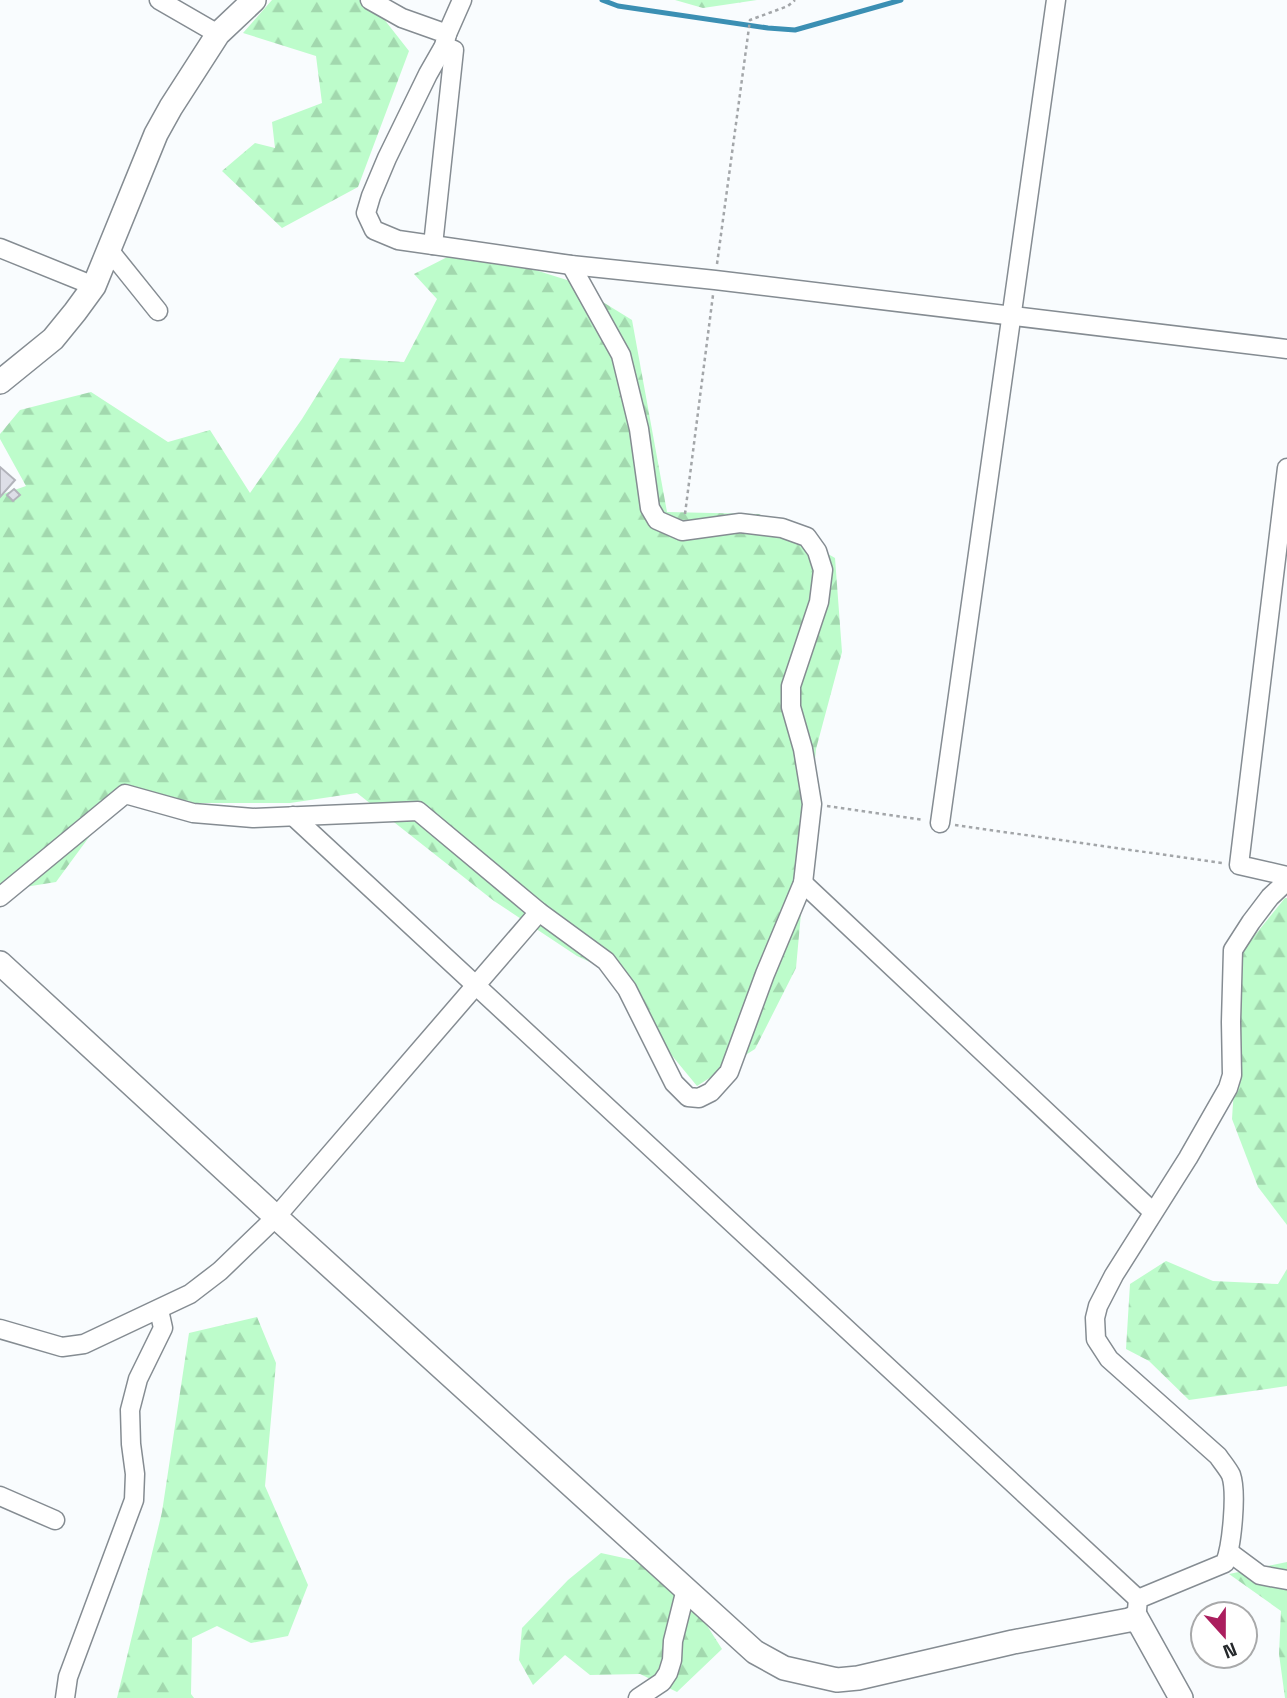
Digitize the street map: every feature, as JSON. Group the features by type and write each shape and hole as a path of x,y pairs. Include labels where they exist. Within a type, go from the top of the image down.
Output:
{"street":[{"path":"159,0 218,34"},
{"path":"0,382 53,339 94,286 156,134 171,107 218,34 254,0"},
{"path":"370,0 445,40 454,50 433,245"},
{"path":"462,0 371,196 366,213 374,230 398,240 571,265 1287,349"},
{"path":"940,822 1056,0"},
{"path":"0,248 94,286"},
{"path":"109,250 158,311"},
{"path":"0,897 125,794 193,813 253,818 418,811 539,912 606,961 626,989 674,1083 688,1097 699,1098 711,1092 729,1073 765,974 803,883 811,804 803,749 791,708 792,686 819,601 823,570 817,551 807,537 782,528 740,523 682,531 657,520 650,508 639,429 621,355 571,265"},
{"path":"1287,468 1239,865 1287,876"},
{"path":"293,816 1137,1608 1181,1698"},
{"path":"0,963 755,1651 784,1668 837,1680 858,1678 1013,1642 1115,1623 1137,1608 1225,1563 1229,1552 1233,1502 1231,1475 1218,1456 1109,1359 1096,1339 1095,1318 1098,1306 1114,1275 1188,1158 1228,1088 1232,1075 1233,950 1270,897 1287,881"},
{"path":"803,883 1153,1212"},
{"path":"0,1329 62,1347 84,1345 190,1294 220,1271 276,1217 539,912"},
{"path":"65,1698 68,1677 134,1500 135,1474 130,1410 138,1379 163,1328 159,1310"},
{"path":"0,1496 55,1520"},
{"path":"1229,1552 1260,1575 1287,1580"},
{"path":"638,1698 662,1682 668,1673 685,1589"}],"path":[{"path":"682,531 747,33 750,19 788,6 794,0"},
{"path":"811,804 1239,865"}],"green space":[{"path":"272,0 369,0 409,51 358,187 282,228 222,171 255,143 275,148 272,122 322,103 316,56 243,33"},
{"path":"675,0 757,0 703,8"},
{"path":"465,248 567,280 632,320 667,512 759,514 835,558 842,652 816,749 796,968 755,1049 697,1086 650,1029 622,977 577,956 494,901 357,793 290,803 108,801 92,833 56,882 0,891 0,495 26,486 0,439 0,434 20,410 91,392 168,442 210,430 250,493 302,419 340,358 404,362 437,299 414,274"},
{"path":"1285,898 1287,1225 1258,1187 1232,1119 1243,950"},
{"path":"1166,1261 1213,1281 1278,1284 1287,1269 1287,1386 1189,1400 1149,1361 1126,1349 1130,1284"},
{"path":"257,1317 276,1363 265,1486 308,1585 288,1636 251,1643 217,1626 192,1638 191,1694 194,1698 117,1698 162,1512 189,1333"},
{"path":"601,1553 670,1568 722,1649 677,1692 640,1674 590,1675 565,1655 533,1685 519,1660 522,1628 568,1580"},
{"path":"1287,1562 1285,1698 1279,1654 1281,1611 1229,1574"}],"building":[{"path":"0,467 15,480 0,497"},
{"path":"14,489 20,495 13,501 7,495"}],"waterway":[{"path":"602,0 618,6 795,30 901,0"}]}
